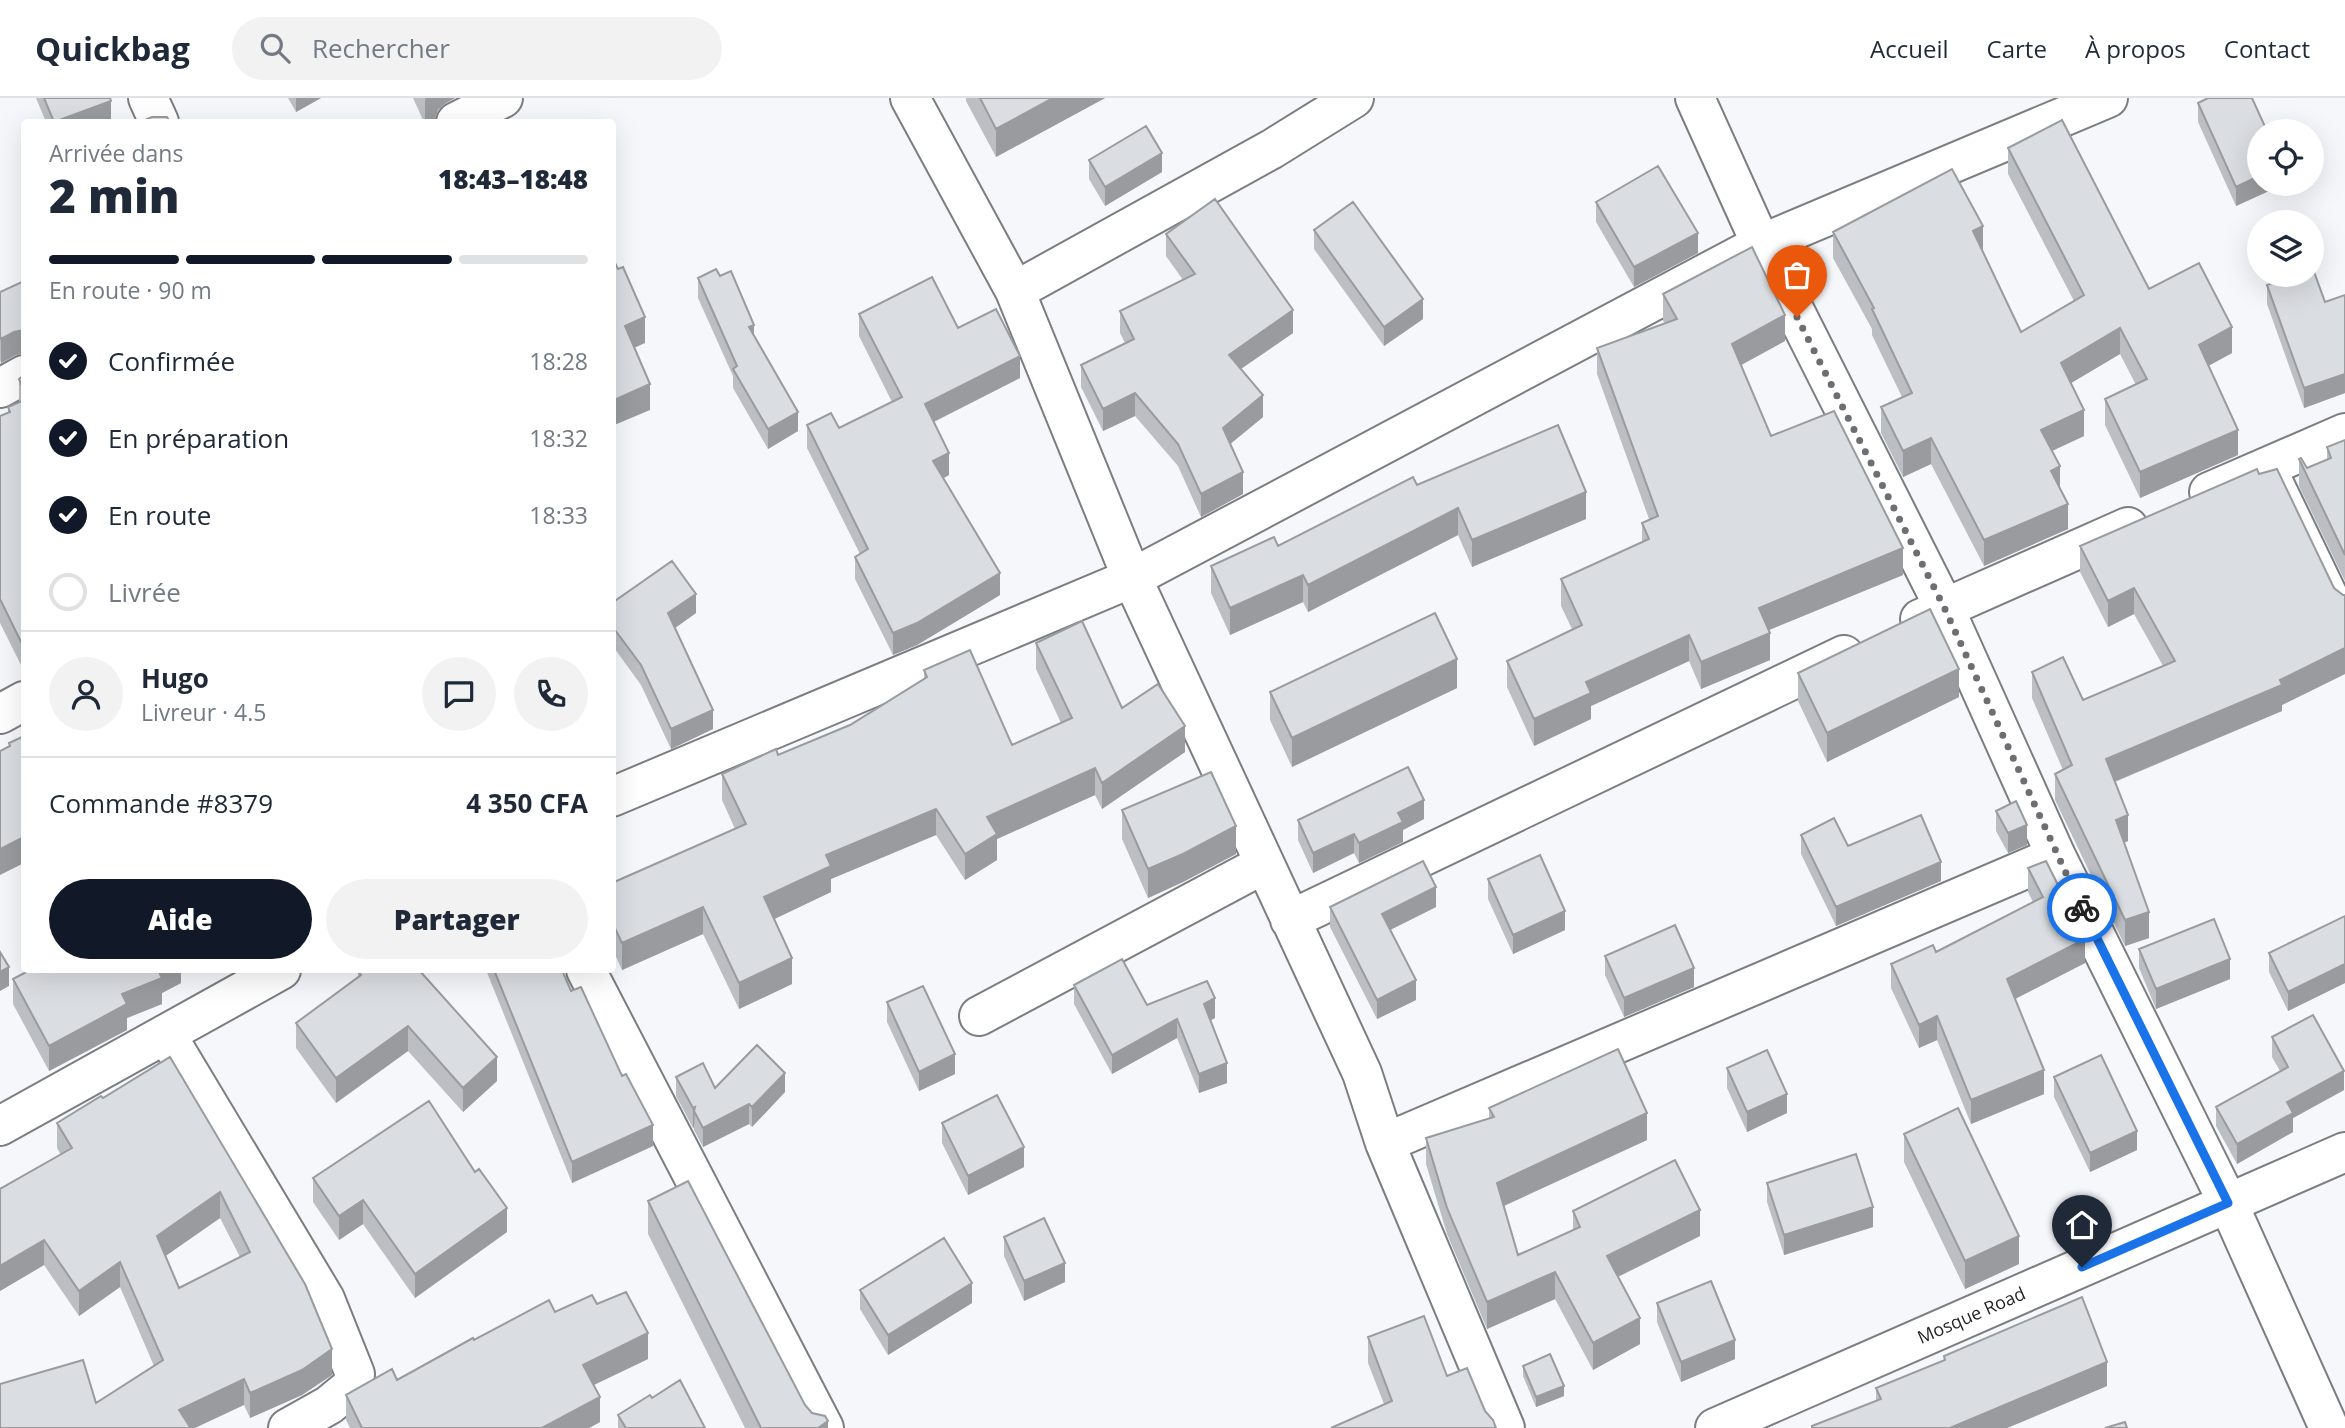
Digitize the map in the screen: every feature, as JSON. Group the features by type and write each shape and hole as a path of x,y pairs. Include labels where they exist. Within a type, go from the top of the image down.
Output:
{"street":[{"path":"148,98 158,119"},
{"path":"462,119 503,98"},
{"path":"910,98 1016,291 1132,578 1362,1073 1385,1143 1505,1428"},
{"path":"1016,291 1272,149 1353,98"},
{"path":"1695,98 1761,244 1944,607 2056,856 2228,1203 2329,1428"},
{"path":"616,795 1132,578 1761,244 2108,98"},
{"path":"0,388 21,377"},
{"path":"1290,920 1944,607 2345,433"},
{"path":"0,714 21,703"},
{"path":"1385,1143 2056,856"},
{"path":"979,1016 1264,864"},
{"path":"0,1126 276,973"},
{"path":"588,973 824,1428"},
{"path":"166,1034 325,1299 355,1374 351,1387 329,1405 288,1428"},
{"name":"Mosque Road","path":"1715,1428 2345,1153"}],"lane":[{"path":"2274,464 2345,609"}],"building":[{"path":"44,98 110,98 111,101 62,119 53,119"},
{"path":"980,98 1053,98 996,129"},
{"path":"2208,98 2252,98 2262,119 2247,119 2247,182 2236,187 2198,103"},
{"path":"167,117 168,119 147,119"},
{"path":"2062,120 2149,289 2199,263 2232,327 2199,345 2238,430 2140,472 2105,399 2147,379 2120,328 2061,363 2084,410 2041,430 2060,466 2051,471 2068,504 1984,540 1931,438 1903,451 1881,407 1912,393 1872,309 1874,308 1833,232 1952,169 1983,226 1973,231 2021,332 2084,295 2008,148"},
{"path":"1146,126 1162,153 1105,187 1089,160"},
{"path":"1658,166 1698,233 1634,267 1596,202"},
{"path":"1215,199 1293,310 1229,355 1263,395 1223,428 1243,472 1201,494 1178,444 1135,393 1103,409 1081,365 1134,339 1120,311 1195,274 1166,234"},
{"path":"1353,202 1423,299 1384,327 1314,230"},
{"path":"1752,247 1785,315 1732,344 1771,436 1834,411 1903,548 1759,608 1770,633 1701,662 1689,635 1586,682 1591,693 1534,719 1507,661 1582,625 1561,579 1649,539 1642,523 1658,516 1597,348 1677,319 1663,294"},
{"path":"616,265 618,269 623,267 645,317 625,326 650,384 616,399"},
{"path":"716,269 720,276 731,271 754,325 749,327 798,412 768,429 733,369 737,366 698,278"},
{"path":"932,277 958,328 996,309 1020,356 925,404 949,453 933,461 1000,573 917,623 893,633 855,557 868,549 807,425 831,413 839,428 902,397 859,314"},
{"path":"21,282 21,331 1,339 0,336 0,292"},
{"path":"2268,287 2320,287 2325,302 2345,295 2345,374 2304,388"},
{"path":"21,401 21,642 0,599 0,416 10,412 8,407"},
{"path":"1558,425 1586,492 1472,540 1458,508 1308,585 1303,575 1230,608 1211,566 1274,537 1278,546 1413,477 1417,485"},
{"path":"2345,440 2345,555 2299,459 2301,458 2307,468 2331,458 2327,447"},
{"path":"2257,469 2259,474 2277,469 2334,588 2345,595 2345,648 2280,680 2282,685 2106,759 2128,815 2116,820 2149,912 2125,920 2055,774 2072,765 2032,672 2063,657 2083,700 2175,661 2134,588 2108,601 2080,546"},
{"path":"672,561 696,594 668,613 713,710 671,729 641,665 616,631 616,600"},
{"path":"1930,609 1959,669 1827,733 1798,673"},
{"path":"1435,613 1457,659 1292,738 1270,692"},
{"path":"1082,621 1122,708 1158,684 1185,726 1102,783 1095,768 987,817 997,834 965,854 936,809 826,855 831,866 764,897 792,958 739,983 703,907 622,943 616,930 616,881 746,824 722,774 776,749 778,755 850,725 927,677 924,670 970,650 1012,745 1072,718 1036,643"},
{"path":"21,737 21,838 0,849 0,751 10,746 9,743"},
{"path":"1408,767 1424,800 1398,813 1403,822 1359,843 1354,834 1313,853 1298,820"},
{"path":"1211,772 1236,826 1148,869 1122,810"},
{"path":"2016,801 2027,825 2008,833 1996,811"},
{"path":"1921,815 1941,862 1836,907 1801,835 1834,818 1848,846"},
{"path":"1540,855 1565,911 1513,935 1488,879"},
{"path":"1423,861 1436,887 1382,914 1416,980 1377,1000 1330,907"},
{"path":"2046,861 2085,939 2007,979 2044,1070 1971,1100 1937,1016 1919,1025 1891,964 1933,945 1936,952 2043,897 2028,868"},
{"path":"2345,916 2345,964 2288,992 2269,953"},
{"path":"2214,919 2230,959 2156,989 2139,949"},
{"path":"1675,925 1694,968 1624,998 1605,956"},
{"path":"0,952 9,967 0,972"},
{"path":"1122,959 1147,1005 1207,981 1215,998 1204,1004 1227,1063 1199,1074 1177,1019 1112,1055 1074,985"},
{"path":"24,973 160,973 162,978 122,994 127,1004 49,1046 13,979"},
{"path":"360,973 422,973 497,1057 463,1088 408,1026 336,1078 296,1023 361,975"},
{"path":"495,973 563,973 571,991 581,987 622,1076 626,1074 653,1125 572,1162"},
{"path":"923,986 955,1054 919,1072 887,1002"},
{"path":"2313,1015 2344,1071 2287,1102 2293,1113 2237,1144 2216,1107 2288,1067 2272,1037"},
{"path":"757,1045 785,1073 752,1107 749,1104 703,1128 694,1111 695,1107 693,1108 676,1077 703,1063 715,1088"},
{"path":"1618,1049 1647,1113 1497,1183 1518,1255 1580,1227 1573,1211 1675,1160 1700,1210 1607,1256 1640,1318 1593,1343 1555,1272 1487,1302 1447,1208 1426,1138 1494,1117 1489,1108"},
{"path":"1767,1050 1787,1094 1747,1112 1727,1068"},
{"path":"2101,1055 2137,1131 2090,1153 2054,1077"},
{"path":"170,1057 305,1284 332,1349 302,1370 250,1393 244,1379 179,1410 189,1428 0,1428 0,1384 83,1360 96,1403 163,1360 120,1262 79,1291 44,1240 0,1266 0,1189 72,1148 57,1123 101,1096 103,1098","holes":["220,1192 250,1252 179,1288 157,1236"]},
{"path":"997,1095 1024,1147 968,1176 942,1123"},
{"path":"429,1101 475,1172 479,1169 507,1208 415,1274 363,1200 339,1216 313,1178"},
{"path":"1958,1108 2019,1236 1965,1261 1904,1134"},
{"path":"1856,1154 1873,1207 1784,1235 1767,1183"},
{"path":"688,1181 805,1405 812,1413 825,1416 828,1421 818,1428 761,1428 648,1201"},
{"path":"1044,1218 1065,1263 1024,1281 1004,1237"},
{"path":"944,1238 972,1283 888,1335 860,1290"},
{"path":"1711,1281 1735,1340 1681,1362 1657,1303"},
{"path":"626,1292 648,1333 583,1365 600,1397 542,1428 362,1428 346,1395 392,1369 397,1380 549,1300 555,1312 592,1295 597,1304"},
{"path":"2082,1297 2107,1362 1950,1428 1812,1428 1881,1399 1876,1388 1945,1360 1944,1356"},
{"path":"1424,1316 1447,1376 1467,1368 1485,1411 1496,1428 1331,1428 1392,1401 1368,1337"},
{"path":"1550,1354 1564,1386 1536,1397 1523,1366"},
{"path":"680,1380 705,1428 626,1428 618,1415"},
{"path":"2125,1422 2127,1428 2105,1428"}],"way so far":[{"path":"1797,317 1944,607 2082,908"}],"route":[{"path":"2082,908 2228,1203 2082,1267"}]}
